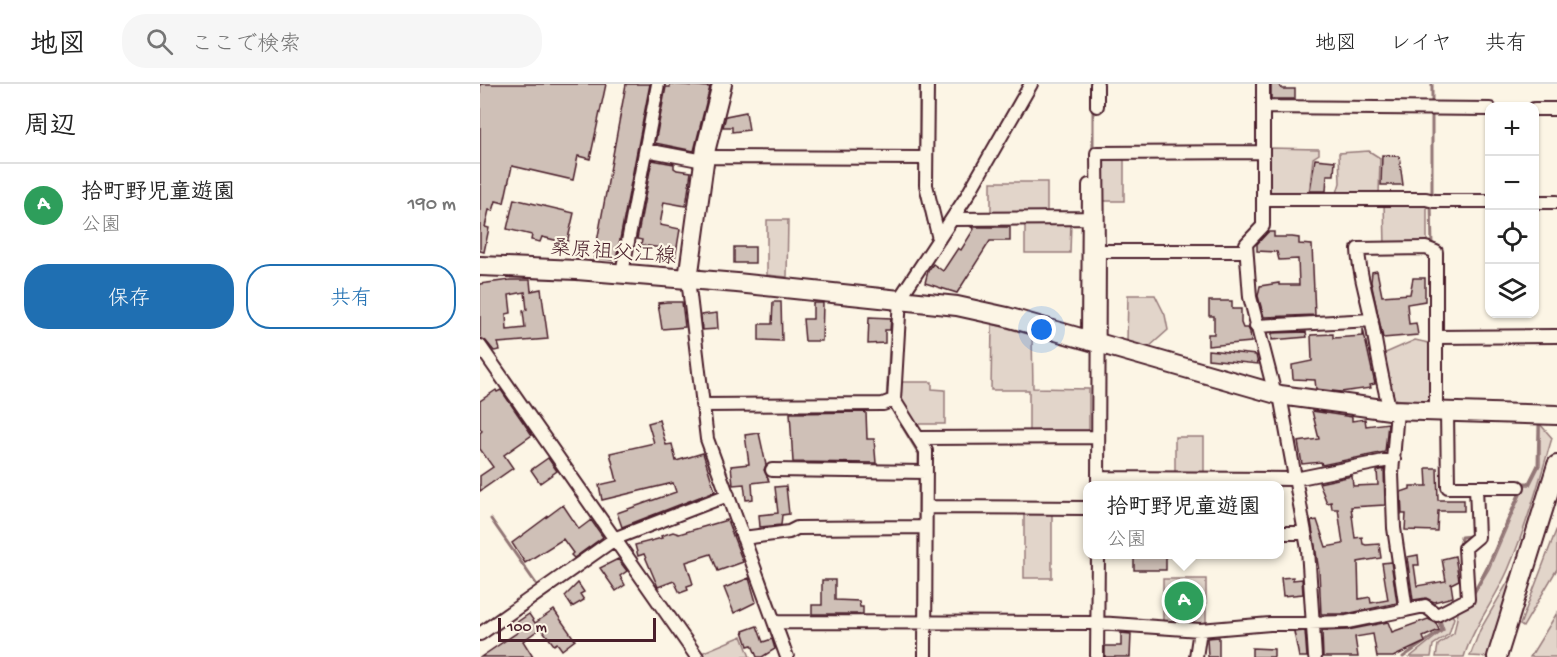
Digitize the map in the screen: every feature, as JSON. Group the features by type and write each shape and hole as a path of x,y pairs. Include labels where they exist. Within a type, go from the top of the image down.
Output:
{"street":[{"path":"622,273 658,84"},
{"name":"桑原祖父江線","path":"480,266 622,273 688,279 704,159 722,84"},
{"path":"927,84 926,185 939,239"},
{"path":"925,657 926,451 894,400 900,298 952,219 1031,84"},
{"path":"1097,106 1098,84"},
{"path":"1263,84 1263,226 1246,244 1250,297 1256,326 1278,394 1305,533 1314,657"},
{"path":"1263,107 1485,109"},
{"path":"1539,109 1557,109"},
{"path":"646,150 704,159 926,158"},
{"path":"1098,481 1093,342 1097,153 1263,152"},
{"path":"1089,185 1089,218 1095,251"},
{"path":"1264,200 1426,198 1434,201 1485,201"},
{"path":"1539,202 1557,202"},
{"path":"952,219 1089,218"},
{"path":"1406,610 1394,528 1394,410 1377,363 1372,320 1359,273 1358,249 1433,250 1436,252 1436,337 1448,487 1518,488"},
{"path":"1095,251 1246,251"},
{"path":"787,657 707,439 688,279 900,298 957,306 1007,317 1278,394 1394,410 1557,415"},
{"path":"1256,326 1372,320"},
{"path":"1436,337 1557,336"},
{"path":"480,346 697,657"},
{"path":"702,405 882,404 894,400"},
{"path":"918,438 1098,437"},
{"path":"1164,481 1295,479 1394,459"},
{"path":"1497,657 1557,465"},
{"path":"772,470 926,472"},
{"path":"774,622 1098,623 1200,630 1312,622 1347,622 1425,606 1437,615 1468,599 1466,548 1478,537 1476,487"},
{"path":"480,634 616,538 728,495"},
{"path":"926,507 1083,508"},
{"path":"743,538 789,532 797,528 926,527"},
{"path":"1284,533 1305,533"},
{"path":"1098,559 1098,657"},
{"path":"1196,657 1200,630"}],"shaded area":[{"path":"1268,148 1319,149 1319,154 1313,158 1309,194 1268,194"},
{"path":"1369,151 1380,158 1379,196 1336,196 1340,183 1339,153"},
{"path":"1100,155 1124,155 1124,201 1100,201"},
{"path":"991,182 1047,182 1047,216 991,215"},
{"path":"1384,201 1427,202 1427,246 1385,247"},
{"path":"767,220 788,220 787,277 767,275"},
{"path":"1025,221 1071,221 1070,253 1025,253"},
{"path":"1128,295 1155,295 1165,315 1168,330 1149,347 1127,342"},
{"path":"992,324 1032,335 1033,388 1089,389 1089,433 1029,434 1029,390 991,390"},
{"path":"1415,340 1429,343 1429,402 1391,399 1381,355"},
{"path":"899,382 932,382 932,389 945,390 945,424 915,424 898,399"},
{"path":"1540,424 1552,438 1508,570 1473,634 1464,657 1436,657 1438,645 1454,633 1459,608 1471,599 1489,569 1525,485 1530,485 1540,465"},
{"path":"1175,437 1204,437 1204,476 1175,476"},
{"path":"1024,510 1052,510 1052,578 1024,578"},
{"path":"1535,515 1490,657 1470,656 1480,630 1512,575"},
{"path":"1557,528 1557,569 1523,627 1520,625"},
{"path":"1163,579 1206,579 1206,626 1163,624"},
{"path":"1557,613 1557,657 1530,657"},
{"path":"1451,614 1454,618 1449,634 1433,645 1431,657 1410,657 1444,630 1440,618"},
{"path":"742,636 750,657 701,657 699,654"}],"building":[{"path":"480,84 606,84 590,159 578,156 573,180 512,166 504,203 496,201 493,211 489,210 485,227 489,228 484,252 480,251"},
{"path":"626,84 650,84 616,260 594,258"},
{"path":"670,84 710,87 694,151 655,143 666,87 670,87"},
{"path":"1271,84 1278,84 1282,89 1295,89 1295,99 1271,99"},
{"path":"746,112 749,130 732,132 732,127 723,127 726,116"},
{"path":"1382,155 1399,156 1403,185 1381,185"},
{"path":"1315,159 1335,161 1334,175 1327,175 1326,191 1310,191"},
{"path":"652,160 674,164 677,170 691,172 686,206 664,202 660,225 680,229 675,259 660,256 661,248 641,245 642,240 637,239"},
{"path":"514,199 574,213 567,243 542,237 540,242 531,240 532,235 507,229"},
{"path":"971,227 1010,227 1010,241 990,241 957,293 925,283 928,271 933,264 943,271 958,248 961,250 974,229"},
{"path":"1268,232 1274,232 1274,237 1299,238 1299,244 1312,245 1315,315 1264,317 1258,296 1260,286 1279,283 1279,285 1299,285 1298,259 1279,260 1277,252 1257,251 1257,244"},
{"path":"734,247 755,247 755,263 734,263"},
{"path":"1377,271 1382,296 1410,294 1413,278 1425,278 1425,301 1407,304 1409,324 1416,323 1418,335 1383,338 1371,282 1372,272"},
{"path":"530,280 531,291 541,289 548,339 498,343 500,350 494,351 486,341 480,338 480,284","holes":["525,292 527,310 523,311 525,328 507,330 506,314 511,313 509,295"]},
{"path":"1209,301 1232,301 1232,309 1241,309 1241,323 1243,328 1248,328 1251,342 1208,346 1208,334 1214,334 1214,316 1209,316"},
{"path":"682,302 685,327 662,329 658,303"},
{"path":"773,302 781,302 782,341 759,340 759,324 772,324"},
{"path":"813,303 823,303 822,341 805,341 803,319 813,319"},
{"path":"717,313 718,329 702,330 701,315"},
{"path":"869,317 891,318 890,330 885,330 885,343 868,344"},
{"path":"1363,329 1375,384 1370,385 1371,388 1341,392 1316,389 1315,380 1293,379 1292,365 1312,361 1311,335 1333,334 1333,338 1363,336"},
{"path":"1306,332 1307,337 1272,340 1272,333"},
{"path":"1208,350 1256,355 1258,364 1208,359"},
{"path":"496,390 497,392 501,390 532,435 504,455 513,468 480,491 480,476 493,467 480,449 482,431 480,401"},
{"path":"1312,411 1352,417 1352,421 1365,419 1366,426 1388,423 1385,452 1322,465 1321,462 1302,464 1298,442 1319,439"},
{"path":"866,412 867,439 874,439 876,463 793,462 790,413"},
{"path":"659,420 666,445 672,444 676,461 703,453 715,491 622,527 617,513 676,492 673,483 602,500 599,485 617,481 610,453 654,443 648,423"},
{"path":"759,433 766,465 764,470 769,481 752,483 753,499 746,500 744,484 733,485 731,466 749,464 745,435"},
{"path":"548,458 557,471 540,483 531,470"},
{"path":"1426,468 1437,468 1438,500 1464,500 1464,511 1438,511 1437,531 1405,530 1406,514 1402,514 1401,492 1410,489 1410,486 1427,486"},
{"path":"1384,469 1385,505 1351,507 1355,538 1362,537 1363,544 1366,545 1379,544 1381,558 1358,562 1359,599 1370,597 1371,603 1388,600 1382,563 1391,562 1397,603 1346,614 1321,614 1319,571 1311,521 1317,520 1326,547 1343,544 1338,509 1332,509 1331,502 1327,503 1319,483 1352,476 1353,486 1378,485 1377,471"},
{"path":"786,486 789,514 782,515 781,525 760,527 759,515 778,513 775,487"},
{"path":"563,505 579,529 591,520 603,537 574,558 563,539 525,563 512,543"},
{"path":"727,520 743,562 718,571 711,554 686,562 693,584 687,586 688,590 680,593 674,581 658,587 644,554 638,556 635,545 662,538 661,536 673,532 679,534"},
{"path":"1418,555 1419,565 1414,565 1417,586 1446,581 1442,559 1455,556 1459,580 1451,584 1453,597 1434,602 1426,598 1413,600 1407,557"},
{"path":"618,559 627,571 620,576 625,585 616,591 600,568"},
{"path":"1134,559 1166,559 1166,570 1134,570"},
{"path":"1293,577 1293,580 1302,579 1303,594 1283,596 1281,578"},
{"path":"749,578 756,602 734,613 724,588"},
{"path":"822,580 835,580 835,600 859,601 860,607 863,607 863,614 812,614 812,605 822,605"},
{"path":"578,583 584,592 580,594 584,600 572,607 565,596"},
{"path":"554,610 575,640 562,650 557,643 554,645 541,628 523,641 533,657 481,657 518,632 513,625 529,614 535,623"},
{"path":"1428,619 1436,623 1439,630 1423,637 1425,642 1393,657 1377,657 1373,634 1355,637 1358,657 1323,657 1322,631 1348,630 1388,622 1392,632"},
{"path":"757,626 763,642 772,639 775,649 762,657 757,657 752,645 748,646 743,631"},
{"path":"1305,631 1307,657 1299,657 1294,632"},
{"path":"1121,633 1131,634 1130,657 1105,657 1105,646 1121,646"},
{"path":"1219,637 1219,657 1208,657 1207,638"},
{"path":"1252,648 1274,649 1274,657 1252,657"}],"waterway":[{"path":"920,84 920,155"},
{"path":"1432,84 1432,103"},
{"path":"1093,106 1093,151"},
{"path":"1432,111 1432,196"},
{"path":"920,162 920,184 928,221"},
{"path":"1431,204 1432,246"},
{"path":"887,399 890,347"},
{"path":"890,406 919,454 919,467"},
{"path":"1472,596 1487,568 1524,483 1529,483 1538,465 1539,425"},
{"path":"919,476 919,523"},
{"path":"491,519 539,588"},
{"path":"919,532 919,618"},
{"path":"1461,547 1461,537 1471,536"},
{"path":"1403,657 1442,630 1438,619"}],"place":[{"name":"拾町野児童遊園","path":"1184,601"}]}
